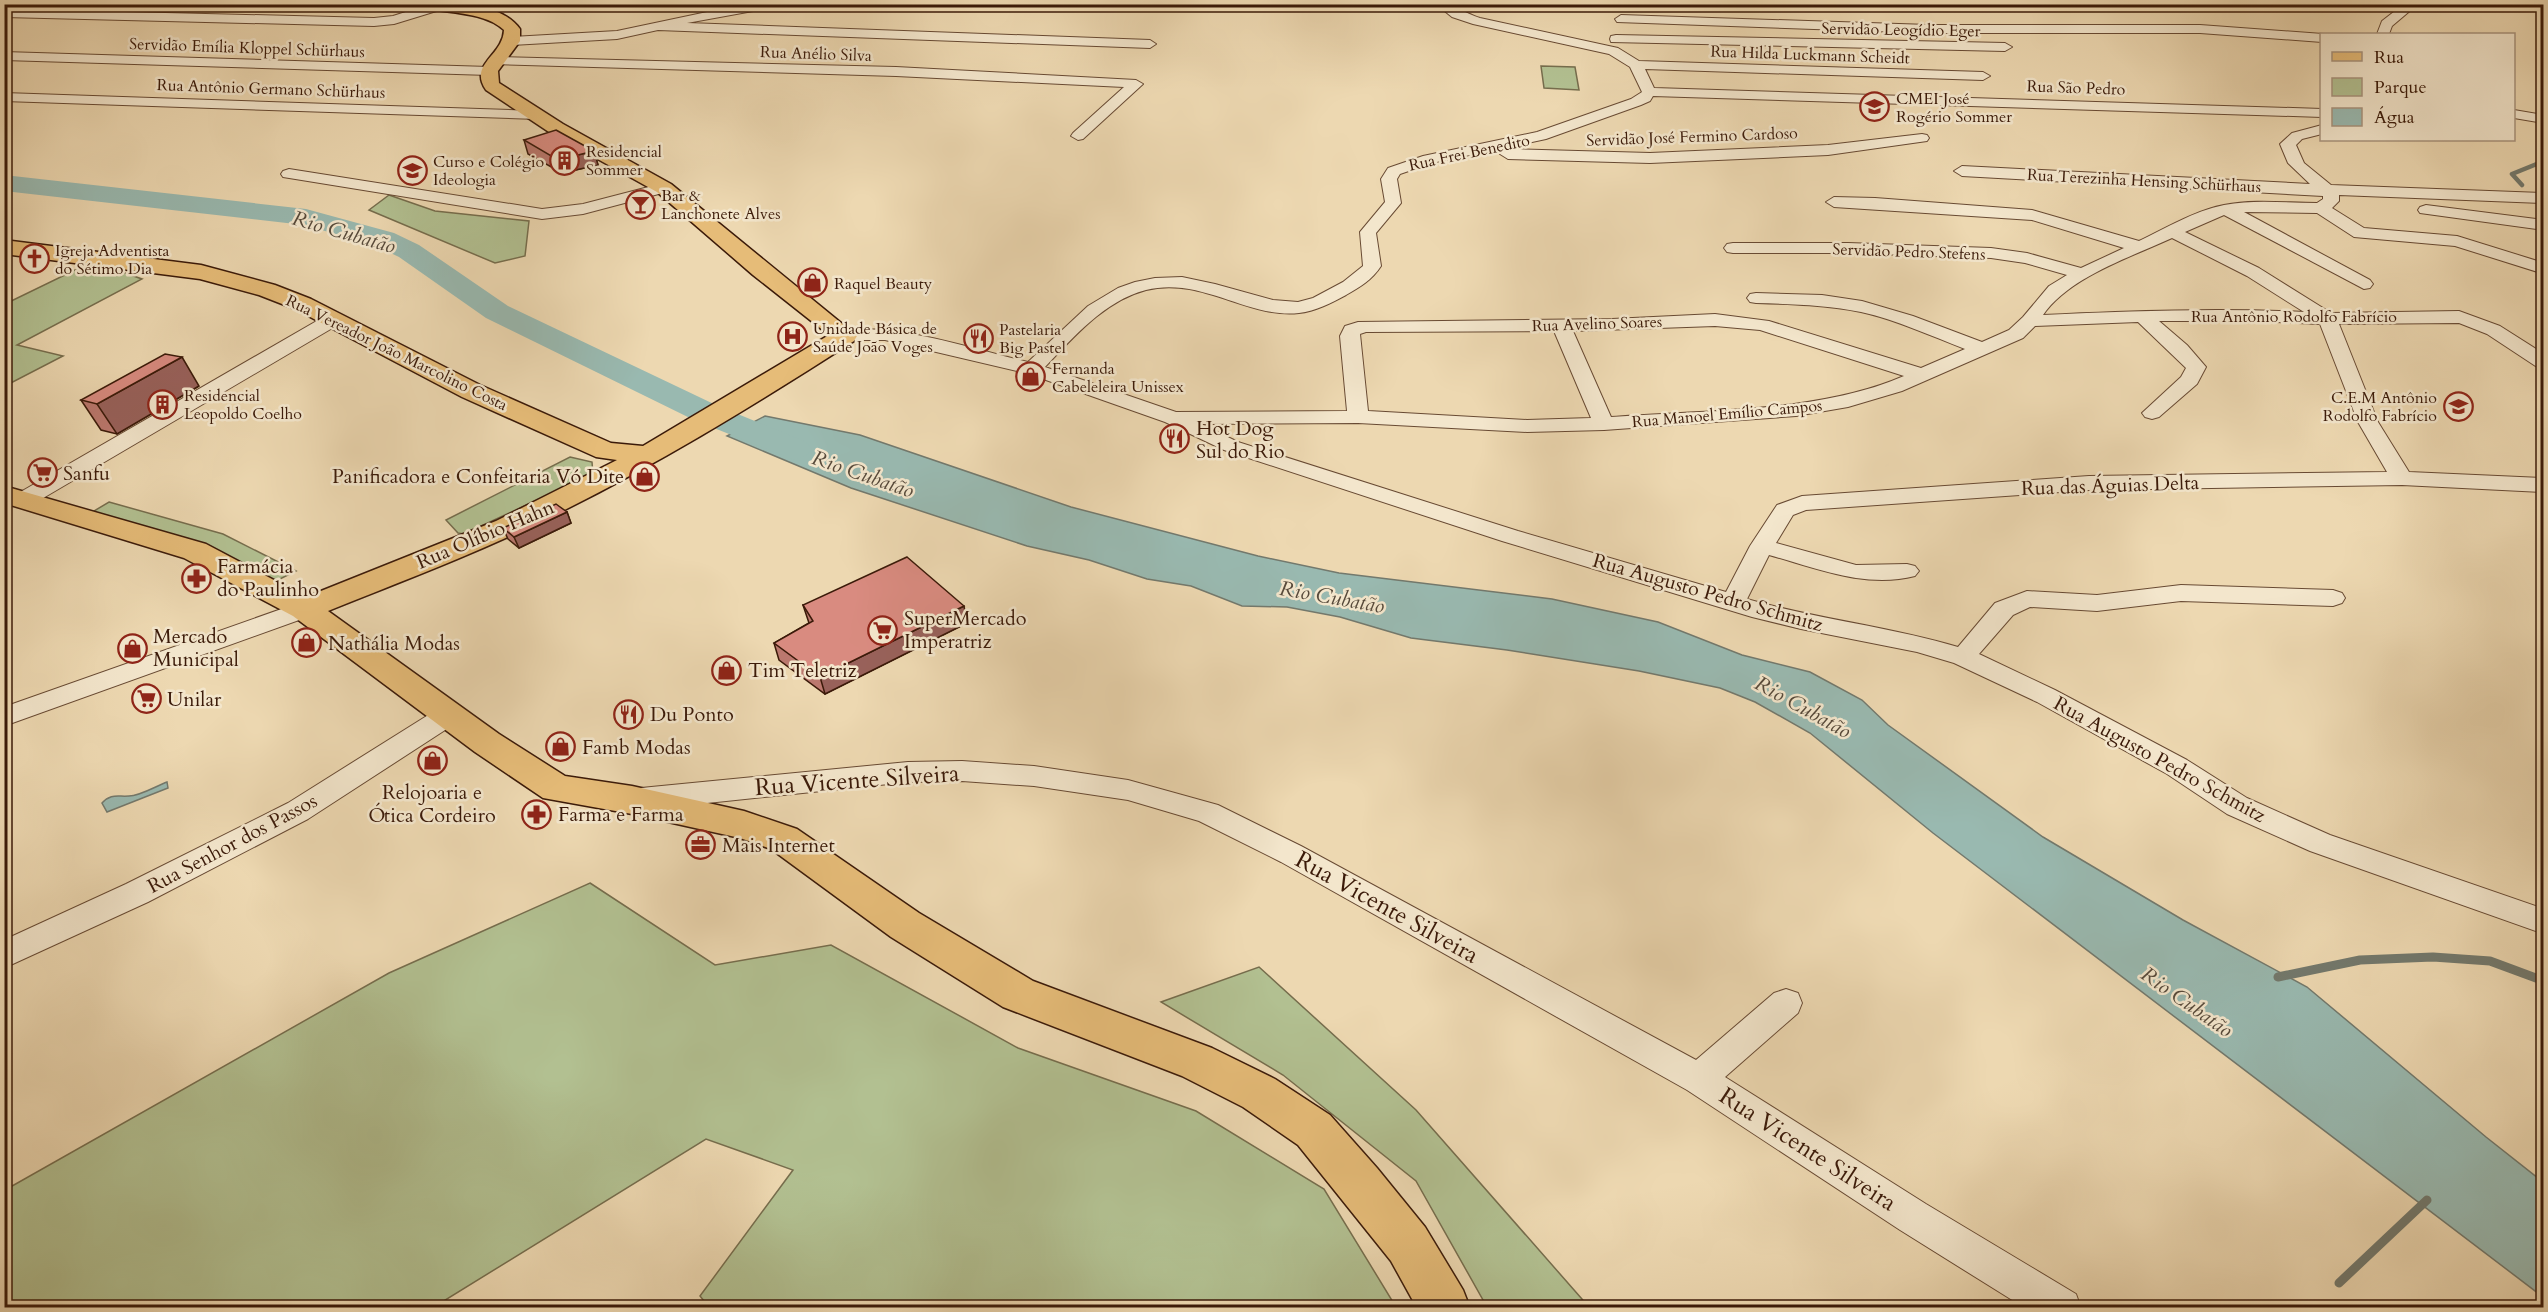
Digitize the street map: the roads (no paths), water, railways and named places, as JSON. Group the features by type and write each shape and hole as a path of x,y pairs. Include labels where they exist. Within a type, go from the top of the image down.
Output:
{"main road":[{"path":"434,5 501,20 512,29 512,41 492,66 489,81 492,86 504,96 664,188 761,270 845,336"},
{"name":"Rua Vereador João Marcolino Costa","path":"4,247 201,272 291,298 610,462"},
{"name":"Rua Olíbio Hahn","path":"304,609 502,528 610,462 654,451 765,387 845,336"},
{"path":"15,496 195,551 304,609 487,743 556,788 632,800 744,825 784,839 905,925 1018,994 1197,1062 1259,1093 1314,1130 1408,1244 1445,1308"}],"street":[{"path":"512,41 601,36 770,4"},
{"path":"1442,4 1451,11 1477,21 1614,45 1636,65 1649,92"},
{"path":"4,13 374,22 394,20 434,5"},
{"path":"2383,33 2386,24 2408,5"},
{"path":"1622,14 1734,11"},
{"path":"1614,45 1622,14"},
{"path":"1622,14 1929,29 2200,29 2320,38"},
{"path":"658,26 1150,44"},
{"name":"Servidão Leogídio Eger","path":"1614,45 2006,47"},
{"name":"Servidão Emília Kloppel Schürhaus","path":"4,56 492,66"},
{"name":"Rua Hilda Luckmann Scheidt","path":"1636,65 1983,76"},
{"name":"Rua Anélio Silva","path":"492,66 755,67 1043,78 1136,84 1078,136"},
{"name":"Rua São Pedro","path":"1649,92 2320,113"},
{"name":"Rua Frei Benedito","path":"1032,369 1095,309 1141,286 1168,283 1192,284 1285,308 1305,307 1326,300 1361,279 1372,266 1368,232 1393,203 1389,179 1391,173 1413,163 1541,136 1636,102 1649,92"},
{"name":"Rua Antônio Germano Schürhaus","path":"4,98 537,115"},
{"path":"2515,106 2544,105"},
{"path":"2515,114 2544,119"},
{"path":"2320,130 2292,139 2288,147 2291,156 2324,199 2360,233 2457,241 2544,269"},
{"name":"Servidão José Fermino Cardoso","path":"1463,153 1650,158 1828,150 1922,138"},
{"name":"Rua Terezinha Hensing Schürhaus","path":"1962,171 2324,199"},
{"path":"290,174 542,214 583,209 664,188"},
{"path":"2324,199 2544,198"},
{"path":"2324,199 2351,206 2432,210 2544,225"},
{"name":"Rua Manoel Emílio Campos","path":"1172,418 1358,417 1499,426 1604,424 1796,410 1861,398 1895,387 2016,334 2030,321 2043,302 2055,290 2082,274 2172,232 2226,209 2324,199"},
{"path":"1834,202 2032,215 2140,247"},
{"path":"2226,209 2364,284"},
{"path":"2172,232 2253,272 2327,319 2368,422 2402,478"},
{"name":"Servidão Pedro Stefens","path":"1734,248 1848,248 1991,253 2027,258 2082,274"},
{"path":"1756,298 1816,301 1863,307 1980,348"},
{"name":"Rua Antônio Rodolfo Fabrício","path":"2030,321 2142,316 2251,315 2327,319 2459,317 2480,321 2494,328 2544,363"},
{"path":"2142,316 2180,349 2196,367 2190,380 2152,413"},
{"path":"15,496 334,320"},
{"name":"Rua Avelino Soares","path":"1358,417 1349,336 1356,328 1733,321 1773,327 1923,375"},
{"path":"1561,325 1604,424"},
{"name":"Rua Augusto Pedro Schmitz","path":"845,336 885,334 1032,369 1172,418 1231,446 1510,536 1732,603 1801,621 1919,644 1963,657 2046,696 2147,750 2237,806 2320,843 2544,922"},
{"name":"Rua das Águias Delta","path":"1732,603 1762,546 1785,510 1802,503 1885,500 2089,483 2402,478 2544,485"},
{"path":"1762,546 1856,572 1907,571"},
{"path":"1963,657 2004,609 2027,599 2097,603 2181,593 2333,598"},
{"path":"4,717 304,609"},
{"name":"Rua Senhor dos Passos","path":"4,955 137,893 298,812 450,714"},
{"name":"Rua Vicente Silveira","path":"632,800 777,784 936,771 1034,776 1094,784 1152,796 1208,813 1291,854 1699,1079 1913,1217 2062,1308"},
{"path":"1699,1079 1786,1003"}],"water":[{"path":"765,416 860,435 1071,507 1258,556 1339,573 1552,599 1658,622 1742,655 1810,672 1862,700 1888,725 2043,837 2183,920 2307,987 2543,1182 2543,1297 1933,833 1810,733 1755,702 1720,688 1639,671 1507,650 1411,638 1340,617 1287,607 1242,606 1191,586 1147,579 1089,560 1027,546 851,488 727,436"},
{"path":"167,782 168,788 107,812 102,803 112,797 138,794"}],"waterway":[{"path":"2522,185 2512,174 2544,161"},
{"name":"Rio Cubatão","path":"4,183 306,217 384,239 409,251 497,312 706,413 794,449"},
{"path":"2278,977 2360,960 2433,957 2490,961 2544,981"},
{"path":"2339,1283 2427,1200"}],"place":[{"name":"CMEI José Rogério Sommer","path":"1875,107"},
{"name":"Residencial Sommer","path":"565,160"},
{"name":"Curso e Colégio Ideologia","path":"412,170"},
{"name":"Bar & Lanchonete Alves","path":"640,204"},
{"name":"Igreja Adventista do Sétimo Dia","path":"34,259"},
{"name":"Raquel Beauty","path":"813,283"},
{"name":"Unidade Básica de Saúde João Voges","path":"792,337"},
{"name":"Pastelaria Big Pastel","path":"978,338"},
{"name":"Fernanda Cabeleleira Unissex","path":"1031,377"},
{"name":"Residencial Leopoldo Coelho","path":"163,404"},
{"name":"C.E.M Antônio Rodolfo Fabrício","path":"2458,406"},
{"name":"Hot Dog Sul do Rio","path":"1175,439"},
{"name":"Sanfu","path":"42,473"},
{"name":"Panificadora e Confeitaria Vó Dite","path":"645,476"},
{"name":"Farmácia do Paulinho","path":"196,578"},
{"name":"SuperMercado Imperatriz","path":"883,630"},
{"name":"Nathália Modas","path":"307,643"},
{"name":"Mercado Municipal","path":"132,648"},
{"name":"Tim Teletriz","path":"727,670"},
{"name":"Unilar","path":"146,699"},
{"name":"Du Ponto","path":"629,714"},
{"name":"Famb Modas","path":"561,747"},
{"name":"Relojoaria e Ótica Cordeiro","path":"432,761"},
{"name":"Farma e Farma","path":"537,814"},
{"name":"Mais Internet","path":"701,845"}]}
